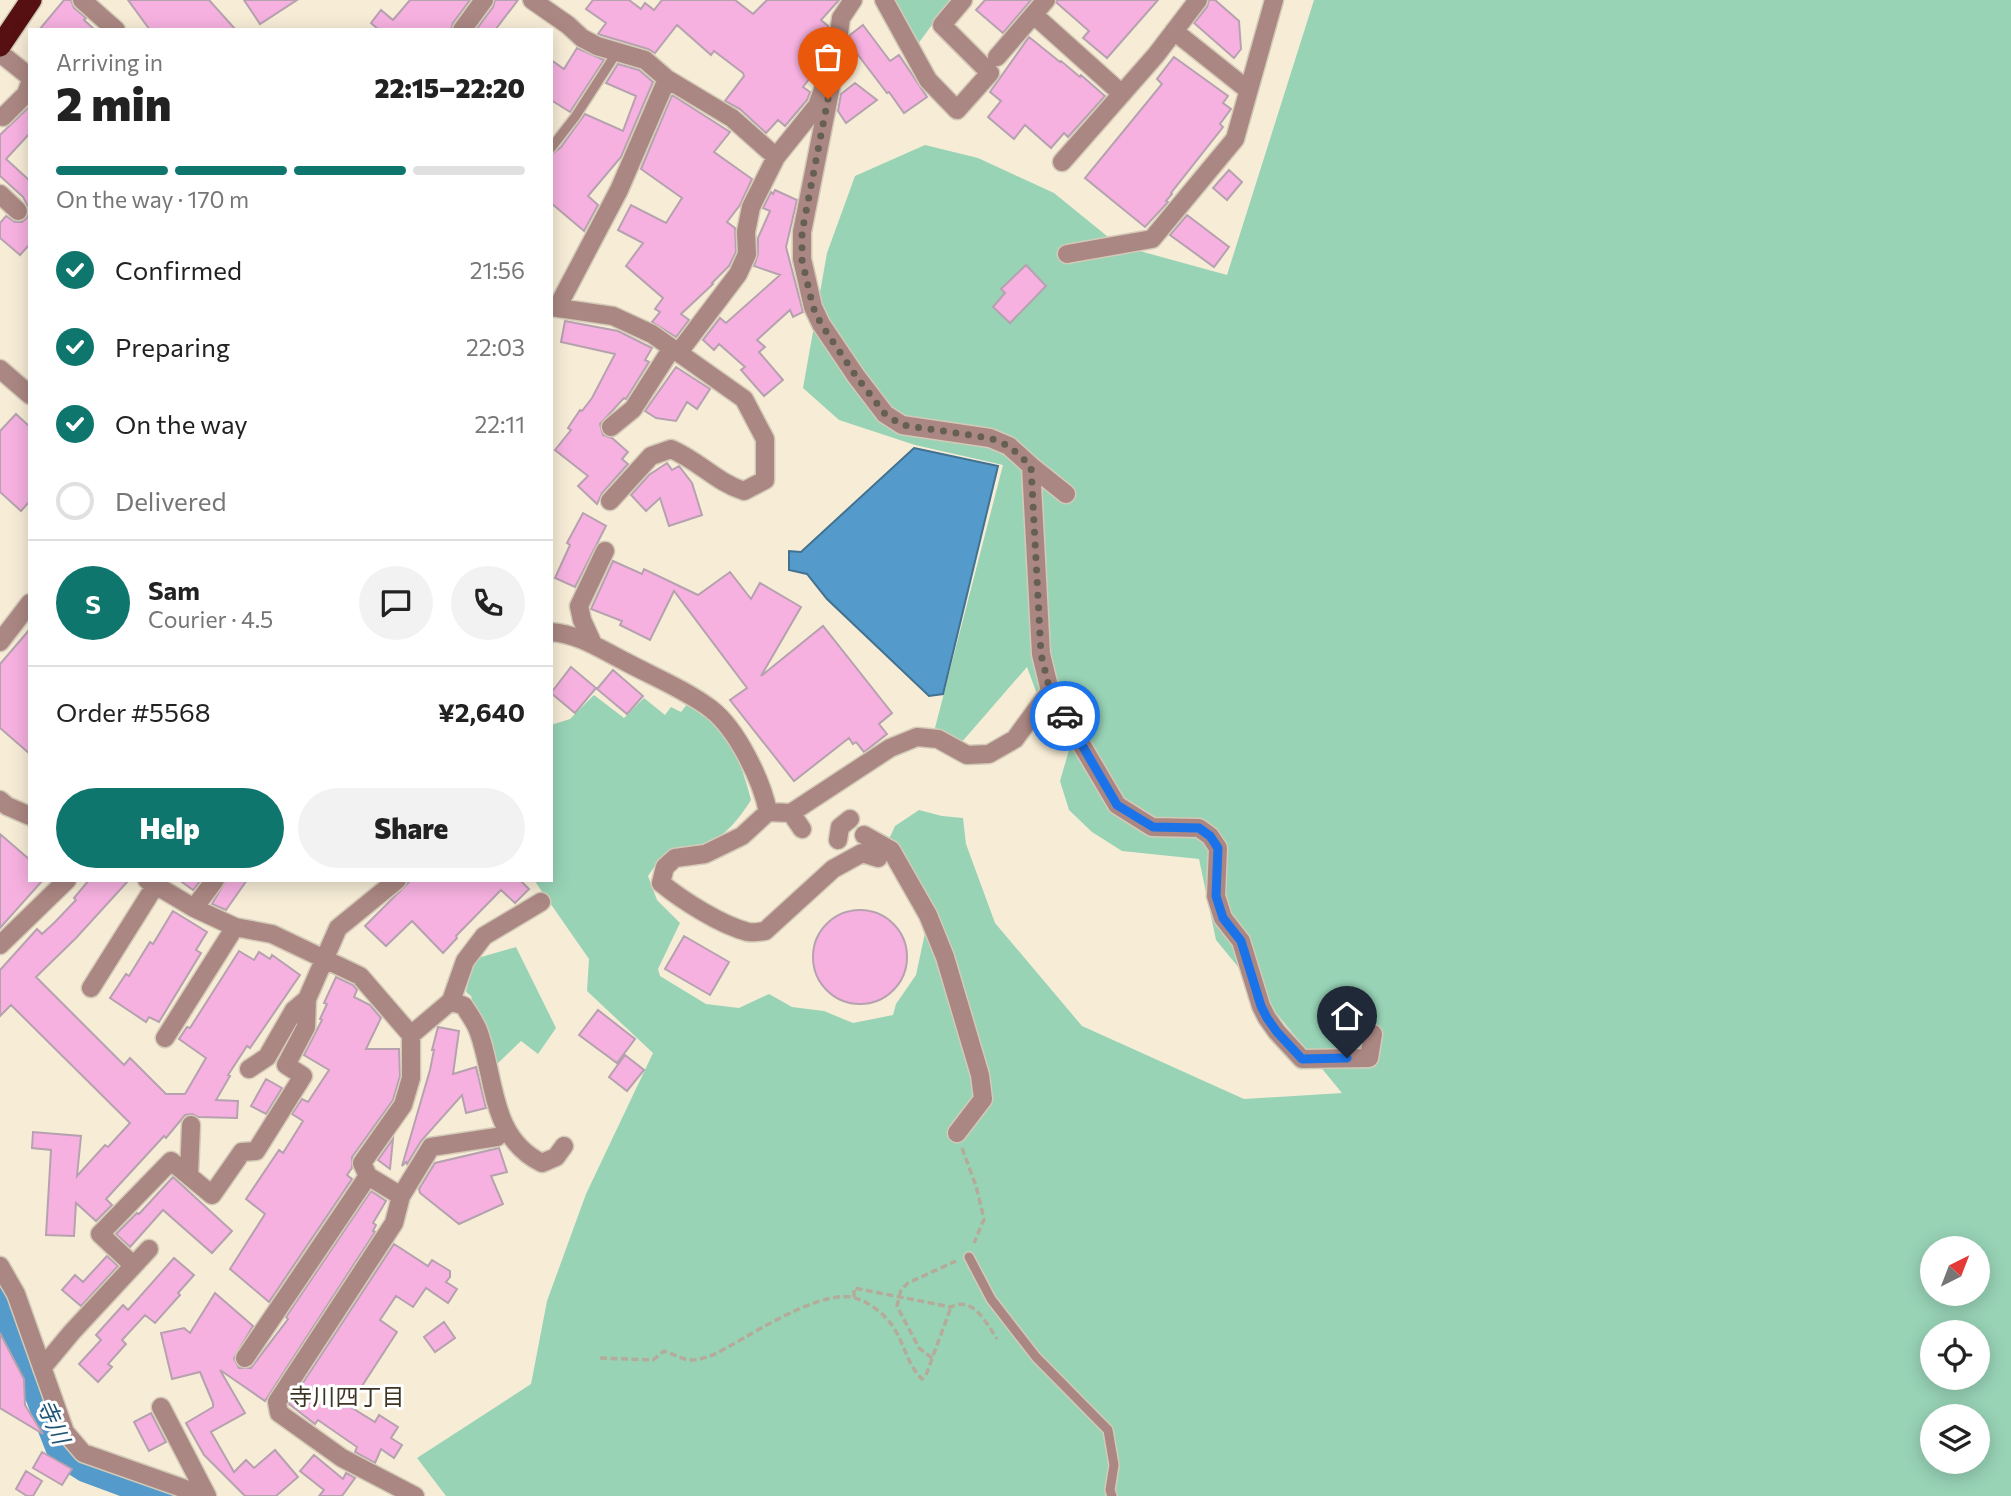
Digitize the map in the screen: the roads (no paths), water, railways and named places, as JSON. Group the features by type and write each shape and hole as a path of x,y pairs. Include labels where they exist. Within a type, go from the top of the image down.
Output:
{"highway":[{"path":"0,46 31,0"}],"street":[{"path":"82,0 114,28"},
{"path":"463,28 484,0"},
{"path":"532,0 582,38 597,46 645,60 667,79 732,118 776,157"},
{"path":"853,0 841,18 833,76 802,232 802,260 813,307 856,376 885,414 902,425 990,438 1009,446 1066,494"},
{"path":"884,0 928,80 957,110 990,73 942,25 963,0"},
{"path":"997,57 1046,0"},
{"path":"1062,162 1122,94 1198,0"},
{"path":"1067,254 1152,239 1235,139 1274,0"},
{"path":"1034,15 1122,94"},
{"path":"1174,31 1248,90"},
{"path":"0,52 28,75"},
{"path":"611,427 633,408 738,274 747,254 746,232 751,207 776,157 817,106 825,84 833,76"},
{"path":"610,501 651,456 671,449 690,457 728,486 744,491 765,480 765,439 744,399 652,334 613,316 554,308 619,190 667,79"},
{"path":"3,117 26,94 28,88"},
{"path":"0,194 18,211"},
{"path":"0,369 28,393"},
{"path":"1031,466 1041,654 1050,691 1117,805 1153,827 1199,828 1210,836 1218,848 1216,896 1223,918 1241,941 1267,1018 1302,1059 1369,1058 1373,1034"},
{"path":"593,644 579,606 605,551"},
{"path":"0,642 28,606"},
{"path":"553,632 564,633 593,644 713,710 731,730 746,757 764,791 768,812"},
{"path":"878,858 862,853 833,869 765,931 750,933 674,894 661,883 665,867 675,858 705,854 742,836 768,812 792,813 890,748 917,737 938,739 967,755 989,754 1016,739 1050,691"},
{"path":"0,800 28,815"},
{"path":"792,813 803,829"},
{"path":"838,840 841,827 850,819"},
{"path":"864,835 891,850 928,915 945,957 980,1075 983,1099 957,1133"},
{"path":"0,945 65,882"},
{"path":"194,908 214,882"},
{"path":"133,1265 100,1234 171,1161 212,1195 242,1152 256,1151 303,1076 286,1065 306,1027 307,999 338,929 395,882"},
{"path":"90,988 151,883 194,908 235,927 272,934 360,976 411,1035 411,1078 403,1105 362,1163 368,1176 401,1196"},
{"path":"411,1035 451,1001 465,961 484,936 541,902"},
{"path":"164,1038 235,927"},
{"path":"249,1069 268,1057 294,1010 307,999"},
{"path":"451,1001 464,1006 478,1030 497,1108 524,1155 542,1163 556,1157 564,1146"},
{"path":"189,1174 191,1125"},
{"path":"415,1496 342,1458 279,1413 277,1402 394,1223 401,1196 431,1147 497,1138"},
{"path":"244,1358 368,1176"},
{"path":"42,1368 149,1249"},
{"path":"0,1266 16,1294 65,1432 83,1453 206,1496"},
{"path":"160,1407 206,1496"}],"lane":[{"path":"553,145 617,52"},
{"path":"969,1257 991,1299 1036,1357 1108,1430 1114,1465 1110,1490 1112,1496"}],"water":[{"path":"914,448 998,466 943,694 929,696 827,599 807,574 789,570 789,551 801,552"}],"waterway":[{"name":"寺川","path":"0,1286 64,1450 87,1465 170,1496"}],"district":[{"name":"寺川四丁目","path":"347,1396"}]}
